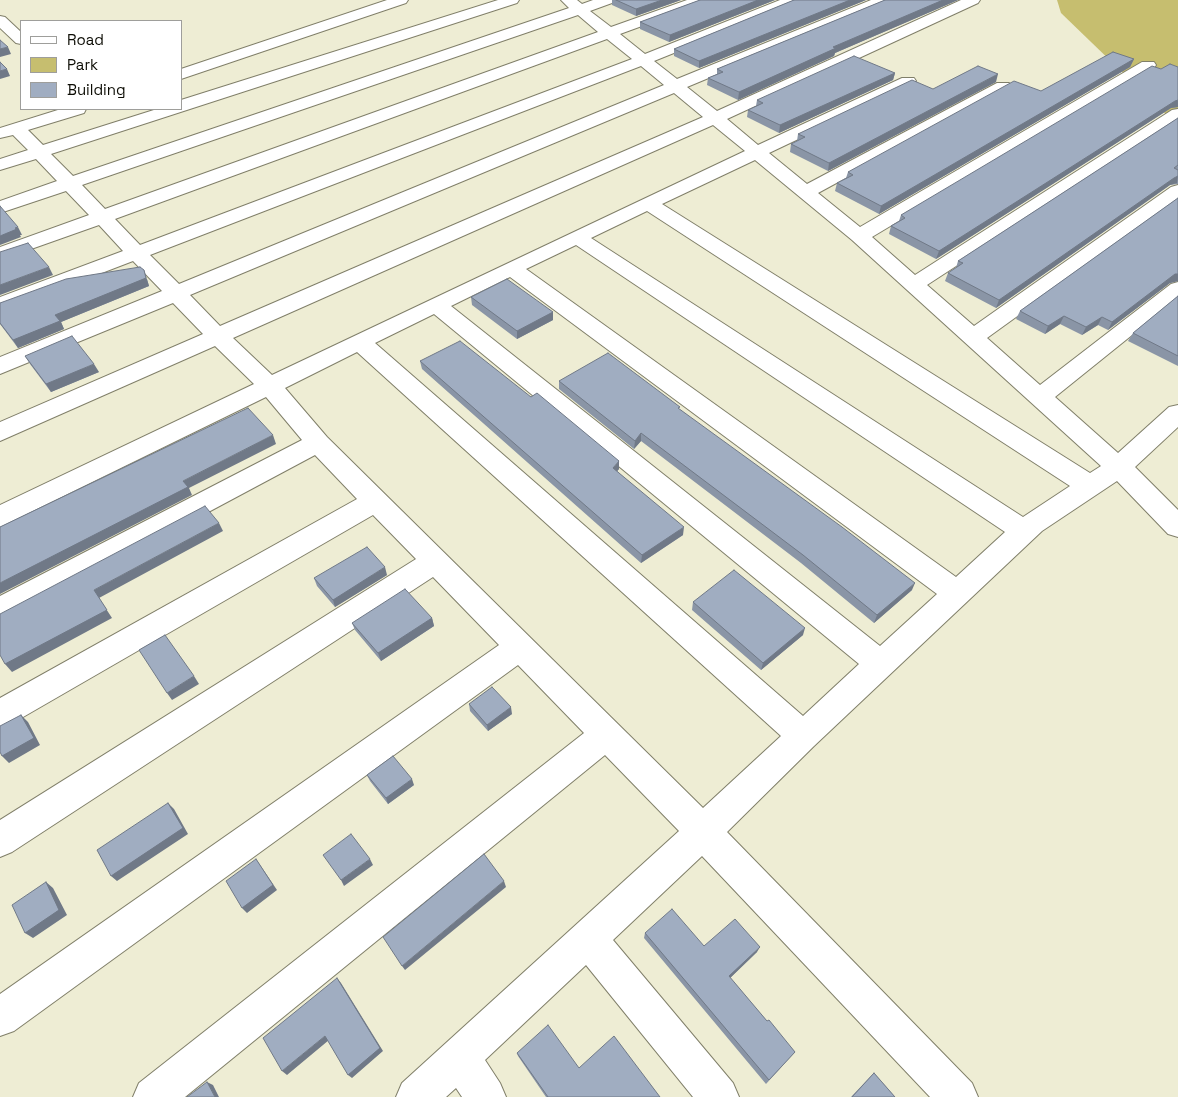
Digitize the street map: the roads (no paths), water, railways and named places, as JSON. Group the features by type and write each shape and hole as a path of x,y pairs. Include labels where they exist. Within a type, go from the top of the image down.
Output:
{"street":[{"path":"182,74 401,0"},
{"path":"182,106 512,0"},
{"path":"0,207 574,5 607,0"},
{"path":"0,254 700,0"},
{"path":"0,305 643,60 793,0"},
{"path":"0,366 883,0"},
{"path":"0,432 715,118 973,0"},
{"path":"574,5 859,236 1140,486 1178,527"},
{"path":"0,20 20,39"},
{"path":"859,236 1148,65"},
{"path":"0,518 511,268 908,81"},
{"path":"805,192 1003,86"},
{"path":"8,131 75,110"},
{"path":"0,165 171,110"},
{"path":"913,285 1178,114"},
{"path":"8,131 40,152 103,216 217,336 270,386 318,443 703,832 958,1097"},
{"path":"973,337 1178,191"},
{"path":"649,204 1090,486"},
{"path":"576,237 1024,531"},
{"path":"511,268 957,593"},
{"path":"1040,397 1178,288"},
{"path":"436,305 881,664"},
{"path":"360,342 802,736"},
{"path":"416,1097 703,832 802,736 1024,531 1119,468 1178,413"},
{"path":"0,610 318,443"},
{"path":"0,714 375,501"},
{"path":"0,840 436,562"},
{"path":"0,1017 520,647"},
{"path":"154,1097 607,734"},
{"path":"588,938 719,1097"},
{"path":"459,1057 486,1097"}]}
